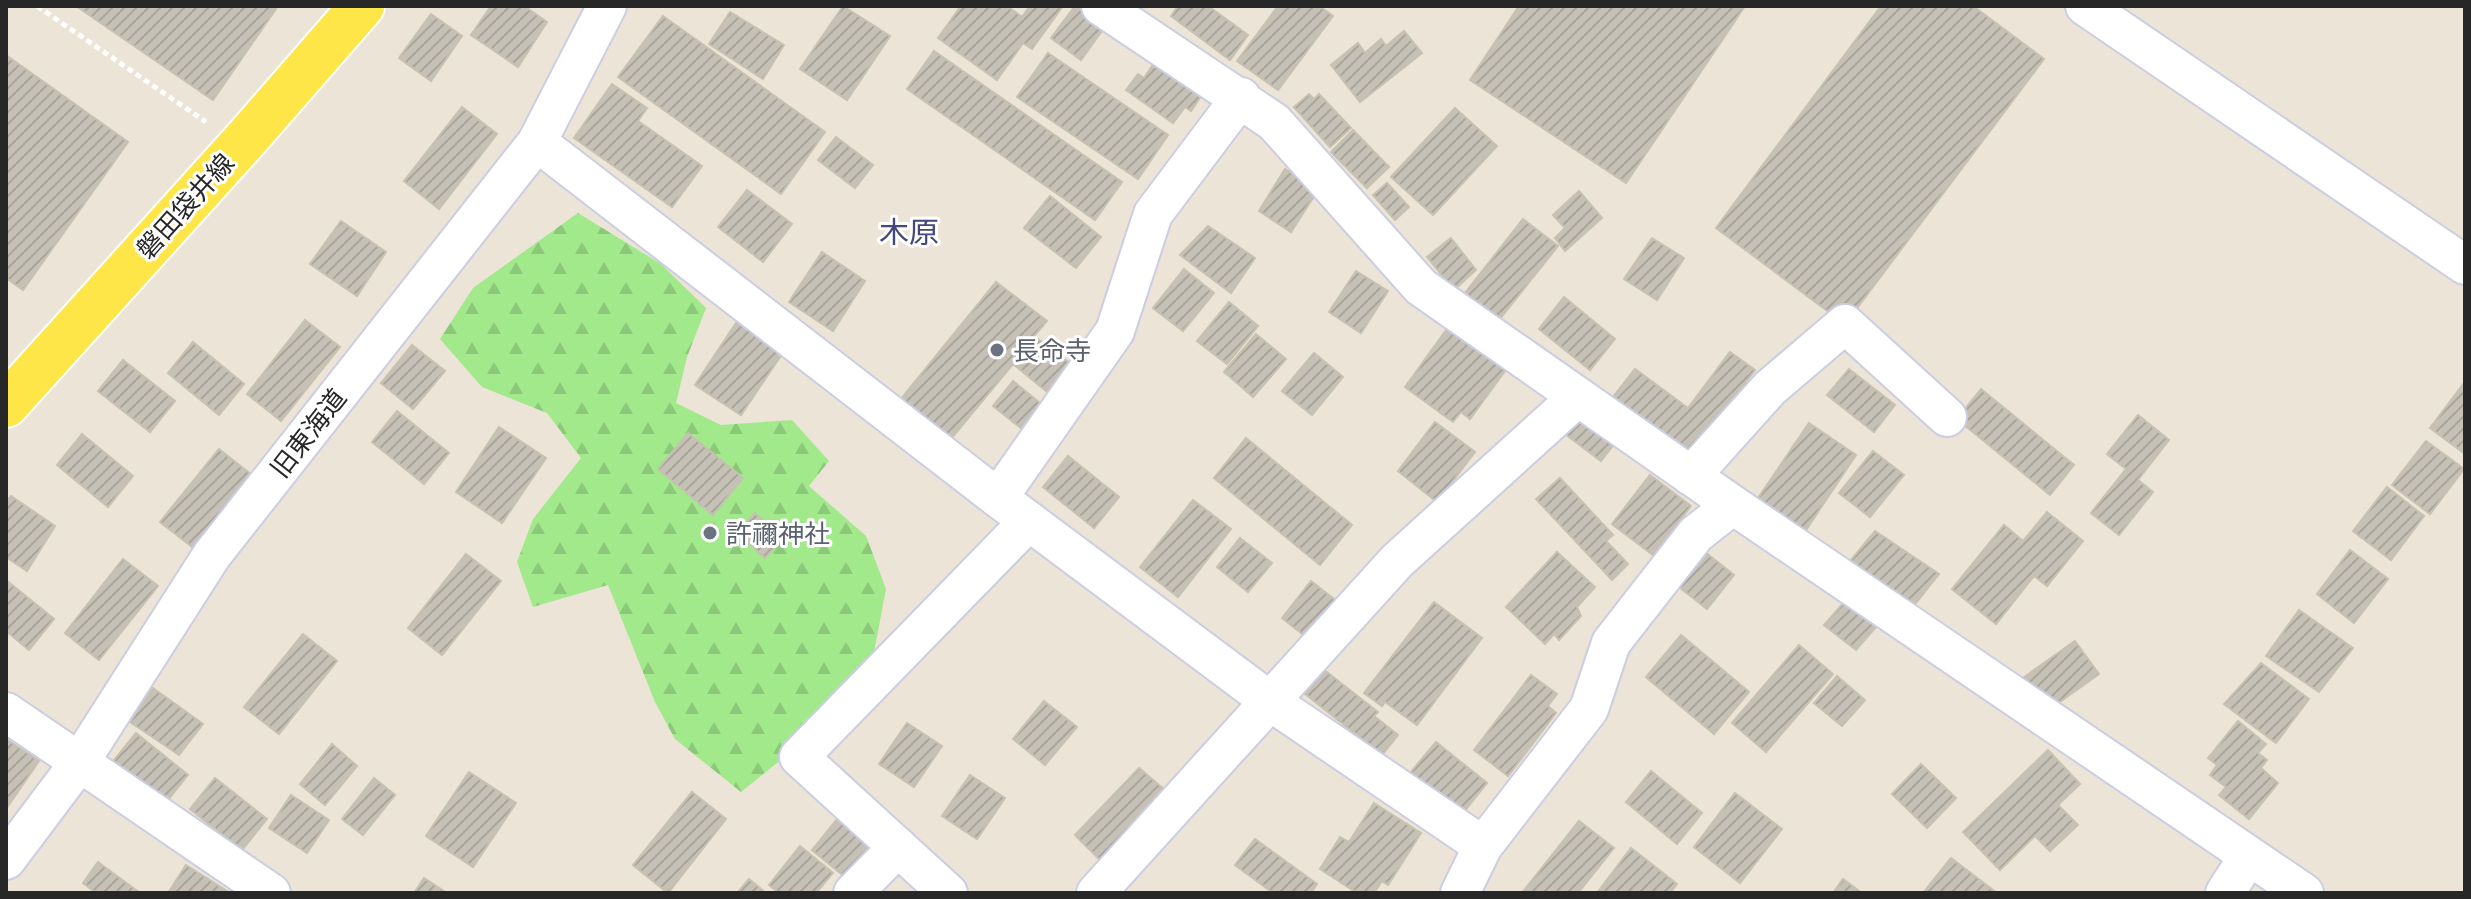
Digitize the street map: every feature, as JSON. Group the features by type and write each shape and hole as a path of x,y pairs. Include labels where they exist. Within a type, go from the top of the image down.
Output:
{"main road":[{"name":"磐田袋井線","path":"6,405 362,6"}],"street":[{"name":"旧東海道","path":"6,860 79,763 212,555 537,142 607,6"},
{"path":"2085,6 2465,265"},
{"path":"1122,11 1274,122 1421,287 1733,505 2304,893"},
{"path":"998,498 1115,331 1153,214 1241,97"},
{"path":"537,142 998,498 1271,702 1483,846"},
{"path":"1691,476 1770,388 1845,324 1947,417"},
{"path":"1096,893 1397,561 1578,397"},
{"path":"1460,893 1483,846 1589,709 1611,643 1696,534 1733,505"},
{"path":"948,893 799,757 1029,521"},
{"path":"6,712 271,893"},
{"path":"853,893 898,847"},
{"path":"2225,893 2248,857"}],"path":[{"path":"37,6 240,145"}],"green space":[{"path":"578,213 661,264 706,308 687,357 676,403 721,425 792,420 829,461 809,486 866,536 886,589 871,668 818,730 741,792 675,739 655,702 608,585 533,607 517,562 533,519 581,458 547,413 482,387 440,339 473,288"}],"building":[{"path":"76,6 278,6 213,100"},
{"path":"491,6 524,6 547,22 518,67 471,35"},
{"path":"843,6 890,36 847,100 800,69"},
{"path":"961,6 1007,6 1022,17 1030,6 1063,6 1032,49 1023,43 997,80 938,38"},
{"path":"1075,6 1104,28 1081,60 1051,38"},
{"path":"1178,6 1197,6 1200,9 1208,6 1248,35 1230,60 1171,16"},
{"path":"1278,6 1319,6 1333,16 1278,90 1237,61"},
{"path":"1519,6 1745,6 1626,183 1470,80"},
{"path":"1881,6 1973,6 2044,59 1845,324 1716,228"},
{"path":"730,12 784,45 763,79 709,44"},
{"path":"431,14 462,36 431,81 399,58"},
{"path":"663,16 825,132 781,194 618,77"},
{"path":"1404,31 1422,53 1360,102 1331,65 1358,43 1365,53 1381,39 1386,46"},
{"path":"934,51 1122,182 1095,220 907,89"},
{"path":"1048,53 1168,135 1138,179 1017,97"},
{"path":"6,55 128,142 23,290 6,278"},
{"path":"1158,57 1205,90 1191,111 1185,107 1173,123 1126,90 1138,74 1144,78"},
{"path":"612,84 647,108 638,121 702,166 672,207 574,138"},
{"path":"1309,94 1314,99 1319,94 1351,128 1330,147 1294,107"},
{"path":"462,107 497,134 439,209 404,181"},
{"path":"1455,108 1497,146 1433,215 1391,177"},
{"path":"1353,130 1389,167 1367,188 1331,152"},
{"path":"836,137 873,165 855,188 818,160"},
{"path":"1285,169 1318,190 1291,232 1259,211"},
{"path":"1387,183 1409,207 1395,220 1373,195"},
{"path":"747,190 792,224 763,262 718,227"},
{"path":"1579,191 1602,218 1565,251 1555,238 1565,228 1553,215"},
{"path":"1050,196 1101,237 1076,268 1024,228"},
{"path":"1523,219 1558,246 1499,320 1465,293"},
{"path":"341,221 386,252 357,296 310,264"},
{"path":"1208,226 1255,258 1231,293 1180,255"},
{"path":"1451,238 1476,270 1454,290 1427,257"},
{"path":"1652,238 1684,258 1657,300 1624,279"},
{"path":"822,252 865,281 833,331 789,302"},
{"path":"1184,269 1214,293 1183,331 1153,308"},
{"path":"1356,271 1388,291 1361,333 1329,312"},
{"name":"長命寺","path":"996,282 1047,321 1034,336 1075,367 1051,395 1013,364 950,440 900,400"},
{"path":"1564,297 1615,339 1590,370 1539,329"},
{"path":"1229,302 1258,326 1227,364 1197,341"},
{"path":"305,320 340,347 281,421 247,394"},
{"path":"738,320 784,351 741,415 695,385"},
{"path":"1452,322 1510,364 1470,419 1461,412 1453,422 1405,387"},
{"path":"1256,334 1286,359 1253,397 1224,372"},
{"path":"193,342 244,384 219,415 168,373"},
{"path":"412,345 445,371 413,409 381,383"},
{"path":"1730,352 1755,370 1690,455 1613,397 1635,369 1688,408"},
{"path":"1314,353 1343,377 1312,415 1282,391"},
{"path":"123,360 175,401 150,432 98,391"},
{"path":"1849,369 1895,405 1874,432 1827,395"},
{"path":"1013,381 1041,404 1022,429 993,406"},
{"path":"2465,384 2465,454 2430,428"},
{"path":"1981,389 2074,465 2050,495 1957,419"},
{"path":"397,411 449,453 424,484 372,442"},
{"path":"1575,413 1615,443 1601,461 1561,431"},
{"path":"2138,415 2169,440 2138,480 2153,492 2119,535 2091,513 2126,469 2107,454"},
{"path":"1435,422 1475,452 1437,502 1398,471"},
{"path":"1809,423 1856,455 1804,533 1756,501"},
{"path":"499,427 546,458 502,523 456,492"},
{"path":"688,433 743,478 713,515 658,469"},
{"path":"82,434 133,476 108,507 57,465"},
{"path":"1246,438 1352,525 1320,565 1214,478"},
{"path":"2426,441 2464,469 2430,514 2392,485"},
{"path":"219,449 253,476 195,549 160,522"},
{"path":"1873,451 1904,475 1870,517 1839,493"},
{"path":"1068,456 1119,497 1094,528 1043,487"},
{"path":"1650,475 1691,506 1653,555 1612,524"},
{"path":"1560,478 1613,535 1606,541 1628,564 1612,580 1536,499"},
{"path":"2387,487 2424,516 2391,560 2353,531"},
{"path":"11,496 55,526 27,571 6,557 6,502"},
{"path":"1193,500 1231,529 1178,597 1140,567"},
{"path":"2047,512 2083,541 2047,586 2034,576 1996,624 1952,589 2004,525 2023,541"},
{"path":"755,513 783,539 765,558 737,533"},
{"path":"1875,531 1939,574 1909,612 1845,567"},
{"path":"1240,538 1272,563 1248,592 1217,567"},
{"path":"2350,550 2388,579 2354,623 2317,594"},
{"path":"1557,552 1595,587 1577,607 1581,616 1559,640 1554,634 1545,644 1506,607"},
{"path":"1705,552 1734,575 1707,609 1678,586"},
{"path":"466,554 501,581 442,655 408,628"},
{"path":"123,559 158,586 99,660 65,633"},
{"path":"6,580 54,619 29,650 6,631"},
{"path":"1311,581 1339,603 1310,640 1282,618"},
{"path":"1845,601 1877,626 1856,650 1824,625"},
{"path":"1434,602 1482,638 1417,725 1385,702 1382,706 1364,693"},
{"path":"2299,610 2353,648 2319,692 2266,656"},
{"path":"303,634 337,661 279,734 244,707"},
{"path":"1681,635 1749,692 1714,734 1646,677"},
{"path":"2075,641 2099,674 2047,711 2023,678"},
{"path":"1799,645 1833,674 1766,752 1732,723"},
{"path":"2261,663 2309,699 2276,743 2224,704"},
{"path":"1323,669 1378,712 1374,716 1398,735 1382,755 1304,693"},
{"path":"1531,675 1557,694 1548,706 1556,713 1508,776 1474,750"},
{"path":"1837,676 1865,700 1842,726 1814,703"},
{"path":"153,688 203,724 179,755 130,722"},
{"path":"1044,701 1077,727 1045,765 1013,739"},
{"path":"2238,721 2266,744 2258,753 2267,760 2261,768 2278,783 2249,819 2219,795 2226,787 2210,775 2217,765 2208,758"},
{"path":"907,723 942,746 914,787 879,764"},
{"path":"136,733 188,775 163,806 111,764"},
{"path":"6,739 39,761 6,809"},
{"path":"1436,742 1487,783 1462,814 1410,773"},
{"path":"332,744 357,766 325,805 300,784"},
{"path":"2048,750 2080,784 2058,805 2078,825 2050,851 2035,836 2000,870 1963,832"},
{"path":"1921,764 1956,798 1927,828 1892,794"},
{"path":"1139,768 1171,795 1106,866 1075,835"},
{"path":"1651,771 1702,813 1677,844 1626,802"},
{"path":"469,772 516,803 473,867 426,836"},
{"path":"970,775 1005,798 977,839 942,816"},
{"path":"215,778 267,819 242,850 190,809"},
{"path":"374,778 395,795 363,835 342,819"},
{"path":"692,792 726,819 668,893 633,865"},
{"path":"1735,793 1782,829 1740,883 1694,847"},
{"path":"291,795 329,820 307,853 269,828"},
{"path":"1374,803 1421,833 1388,885 1382,881 1374,893 1357,893 1320,869 1340,837 1349,842"},
{"path":"843,812 876,838 844,876 812,850"},
{"path":"1579,821 1614,848 1578,893 1522,893"},
{"path":"1255,839 1317,884 1311,893 1273,893 1235,865"},
{"path":"800,846 833,873 816,893 779,893 769,885"},
{"path":"1631,848 1677,884 1670,893 1597,893"},
{"path":"1951,858 1997,893 1923,893"},
{"path":"98,862 140,893 96,893 83,883"},
{"path":"186,865 230,893 168,893"},
{"path":"424,878 447,893 414,893"},
{"path":"749,879 766,893 737,893"},
{"path":"1843,879 1862,893 1833,893"}],"place":[{"name":"長命寺","path":"997,350"},
{"name":"許禰神社","path":"710,533"}],"district":[{"name":"木原","path":"909,232"}]}
